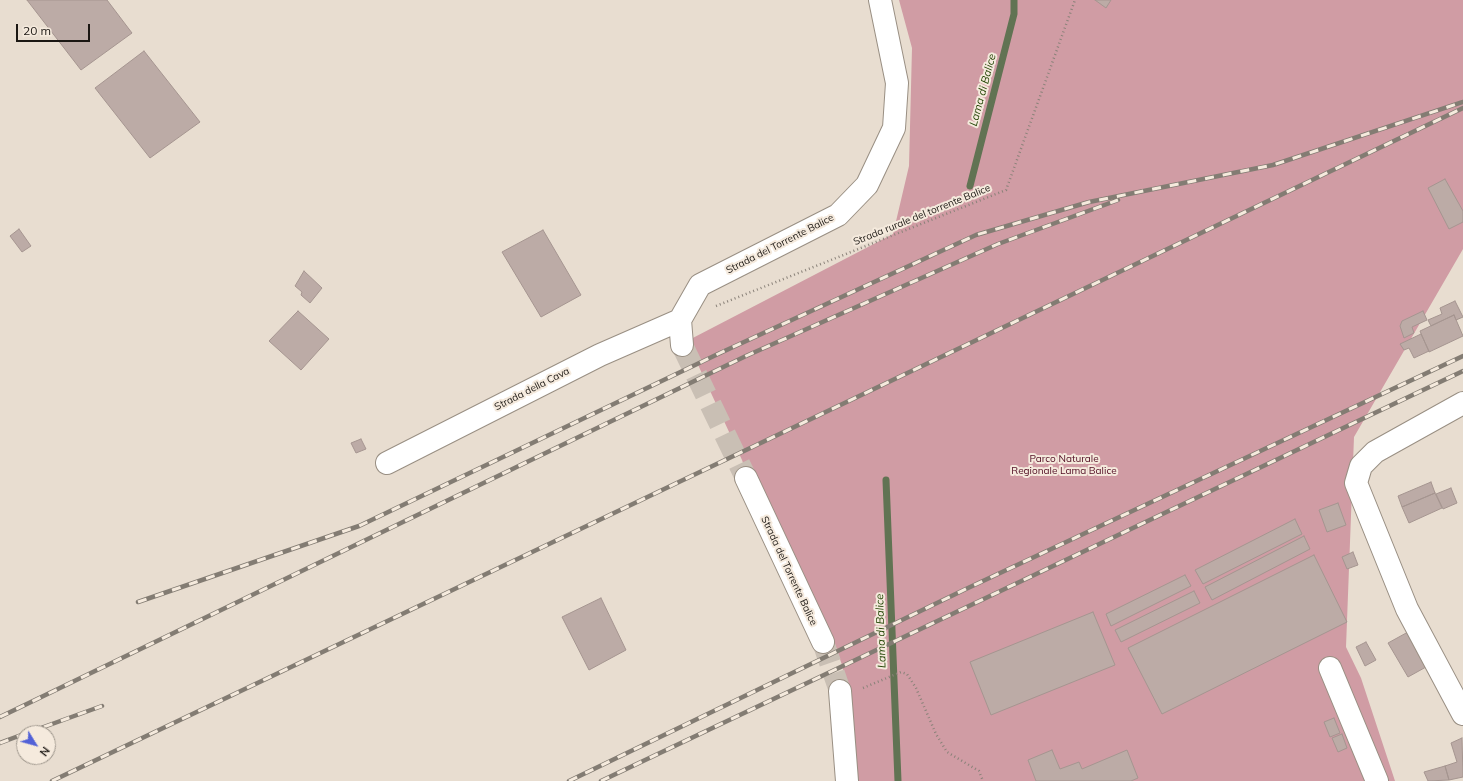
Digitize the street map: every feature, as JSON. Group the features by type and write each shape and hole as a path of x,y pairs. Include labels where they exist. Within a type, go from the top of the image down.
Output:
{"street":[{"name":"Strada del Torrente Balice","path":"680,320 700,285 838,215 867,185 894,128 896,83 880,0"},
{"path":"680,320 682,345"},
{"name":"Strada della Cava","path":"387,463 600,355 680,320"},
{"path":"1463,403 1375,452 1360,466 1356,484 1407,609 1463,714"},
{"name":"Strada del Torrente Balice","path":"746,478 823,642"},
{"path":"1330,668 1377,781"},
{"path":"840,694 846,781"}],"path":[{"name":"Strada rurale del torrente Balice","path":"680,320 1006,190 1075,0"},
{"path":"840,694 901,672 907,674 916,688 936,734 947,752 979,771 983,781"}],"green space":[{"name":"Parco Naturale Regionale Lama Balice","path":"899,0 1463,0 1463,249 1354,437 1346,647 1361,678 1395,781 840,781 843,668 832,636 767,532 742,460 687,341 893,234 909,166 912,48"}],"building":[{"path":"27,0 107,0 132,33 81,70"},
{"path":"1095,0 1111,0 1106,8"},
{"path":"144,51 200,122 150,158 95,88"},
{"path":"1445,179 1463,211 1463,222 1449,229 1428,188"},
{"path":"19,229 31,246 22,252 10,236"},
{"path":"543,230 581,295 541,317 502,252"},
{"path":"304,271 322,288 310,303 301,295 302,292 295,286"},
{"path":"1455,301 1463,317 1456,320 1454,315 1431,326 1428,320 1442,314 1440,308"},
{"path":"298,311 329,339 301,370 269,341"},
{"path":"1423,311 1427,320 1412,327 1414,333 1404,338 1400,326 1402,321"},
{"path":"1454,315 1463,336 1429,352 1420,331"},
{"path":"1421,334 1429,351 1414,358 1409,348 1404,350 1400,344"},
{"path":"361,439 366,449 356,453 351,443"},
{"path":"1431,482 1435,493 1402,507 1398,496"},
{"path":"1451,488 1457,503 1443,509 1436,494"},
{"path":"1435,493 1442,508 1409,523 1402,507"},
{"path":"1338,503 1346,525 1327,532 1319,510"},
{"path":"1295,519 1302,534 1203,584 1195,570"},
{"path":"1304,536 1310,549 1212,600 1205,587"},
{"path":"1353,552 1358,565 1347,569 1342,557"},
{"path":"1314,555 1347,622 1162,714 1128,648"},
{"path":"1185,575 1191,586 1111,626 1106,614"},
{"path":"1194,591 1200,603 1121,642 1115,630"},
{"path":"601,598 626,650 589,670 562,617"},
{"path":"1093,612 1115,665 991,715 970,662"},
{"path":"1408,632 1426,667 1408,677 1388,643"},
{"path":"1366,642 1376,660 1365,666 1356,647"},
{"path":"1334,718 1340,733 1330,737 1324,722"},
{"path":"1342,734 1347,748 1338,752 1332,738"},
{"path":"1462,738 1463,777 1449,780 1445,766 1457,762 1451,743"},
{"path":"1052,750 1060,769 1079,762 1082,769 1127,750 1138,778 1131,781 1036,781 1028,760"},
{"path":"1445,766 1449,780 1428,781 1424,772"}],"waterway":[{"name":"Lama di Balice","path":"970,186 1014,14 1014,0"},
{"name":"Lama di Balice","path":"886,480 898,781"}],"tunnel":[{"path":"682,345 746,478"},
{"path":"823,642 840,691"}],"railway":[{"path":"138,602 359,526 718,354 976,235 1089,202 1273,165 1463,102"},
{"path":"52,781 1463,108"},
{"path":"0,717 746,356 998,244 1118,200"},
{"path":"569,781 968,588 1463,356"},
{"path":"601,781 1463,371"},
{"path":"49,725 102,706"},
{"path":"0,743 16,737"}]}
